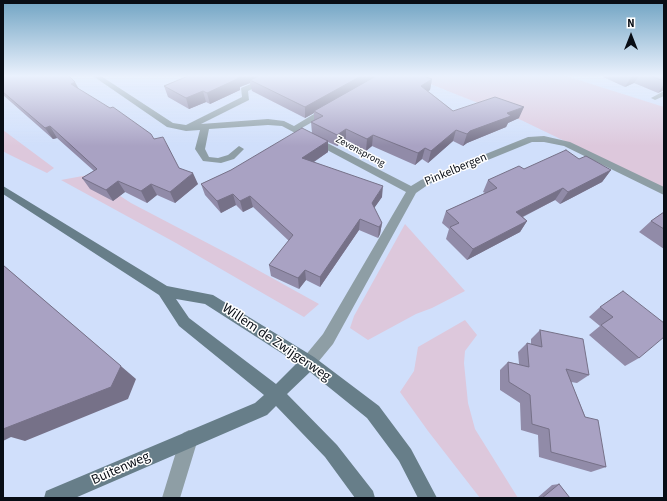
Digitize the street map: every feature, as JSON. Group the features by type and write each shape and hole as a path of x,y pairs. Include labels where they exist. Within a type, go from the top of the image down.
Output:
{"main road":[{"name":"Willem de Zwijgerweg","path":"3,189 164,291 208,299 309,362 373,412 405,455 428,498"},
{"name":"Willem de Zwijgerweg","path":"164,291 184,322 276,394 330,451 366,498"},
{"name":"Buitenweg","path":"53,498 261,409 309,362"}],"street":[{"name":"Zevensprong","path":"132,99 170,125 186,128 268,122 296,128 412,191"},
{"path":"186,128 243,99"},
{"path":"296,128 335,106"},
{"path":"205,127 200,150 206,159 218,161 231,157 239,150"},
{"name":"Pinkelbergen","path":"309,362 328,339 412,191 424,182 531,138 544,138 567,144 664,191"},
{"path":"171,498 189,439"}],"shaded area":[{"path":"469,99 640,99 664,107 664,189 521,120"},
{"path":"3,130 54,168 47,173 3,151"},
{"path":"88,175 131,203 236,258 319,304 304,317 176,243 61,180"},
{"path":"405,224 465,291 432,308 416,314 368,340 350,328 354,316"},
{"path":"465,320 477,335 465,351 464,363 468,403 475,429 518,498 480,498 400,392 414,371 418,347"}],"building":[{"path":"12,99 96,99 110,108 113,107 151,134 154,139 163,137 179,168 193,173 170,192 151,184 141,191 118,181 106,190 82,178 97,169 50,126 45,128"},
{"path":"289,99 319,99 305,107"},
{"path":"335,99 438,99 453,111 488,99 502,99 524,107 507,113 511,116 470,131 467,134 456,130 431,151 425,148 418,153 373,135 367,139 346,129 337,135 311,122 323,116 314,111"},
{"path":"302,128 328,141 302,158 383,186 372,203 382,223 379,227 360,219 320,277 305,270 298,278 269,265 293,235 250,196 240,201 233,194 217,201 201,184 231,170"},
{"path":"566,150 579,159 586,156 611,170 568,192 563,188 516,212 527,221 473,249 450,227 459,223 446,211 497,188 488,180 519,166 524,169"},
{"path":"664,212 664,229 651,221"},
{"path":"3,265 121,366 111,387 3,429"},
{"path":"623,291 664,323 664,337 639,358 601,325 613,317 600,307"},
{"path":"540,330 583,339 589,375 566,369 585,417 598,420 606,467 551,452 549,429 532,424 530,395 509,382 508,362 529,367 527,343 542,347"},
{"path":"559,484 570,498 542,498"}]}
